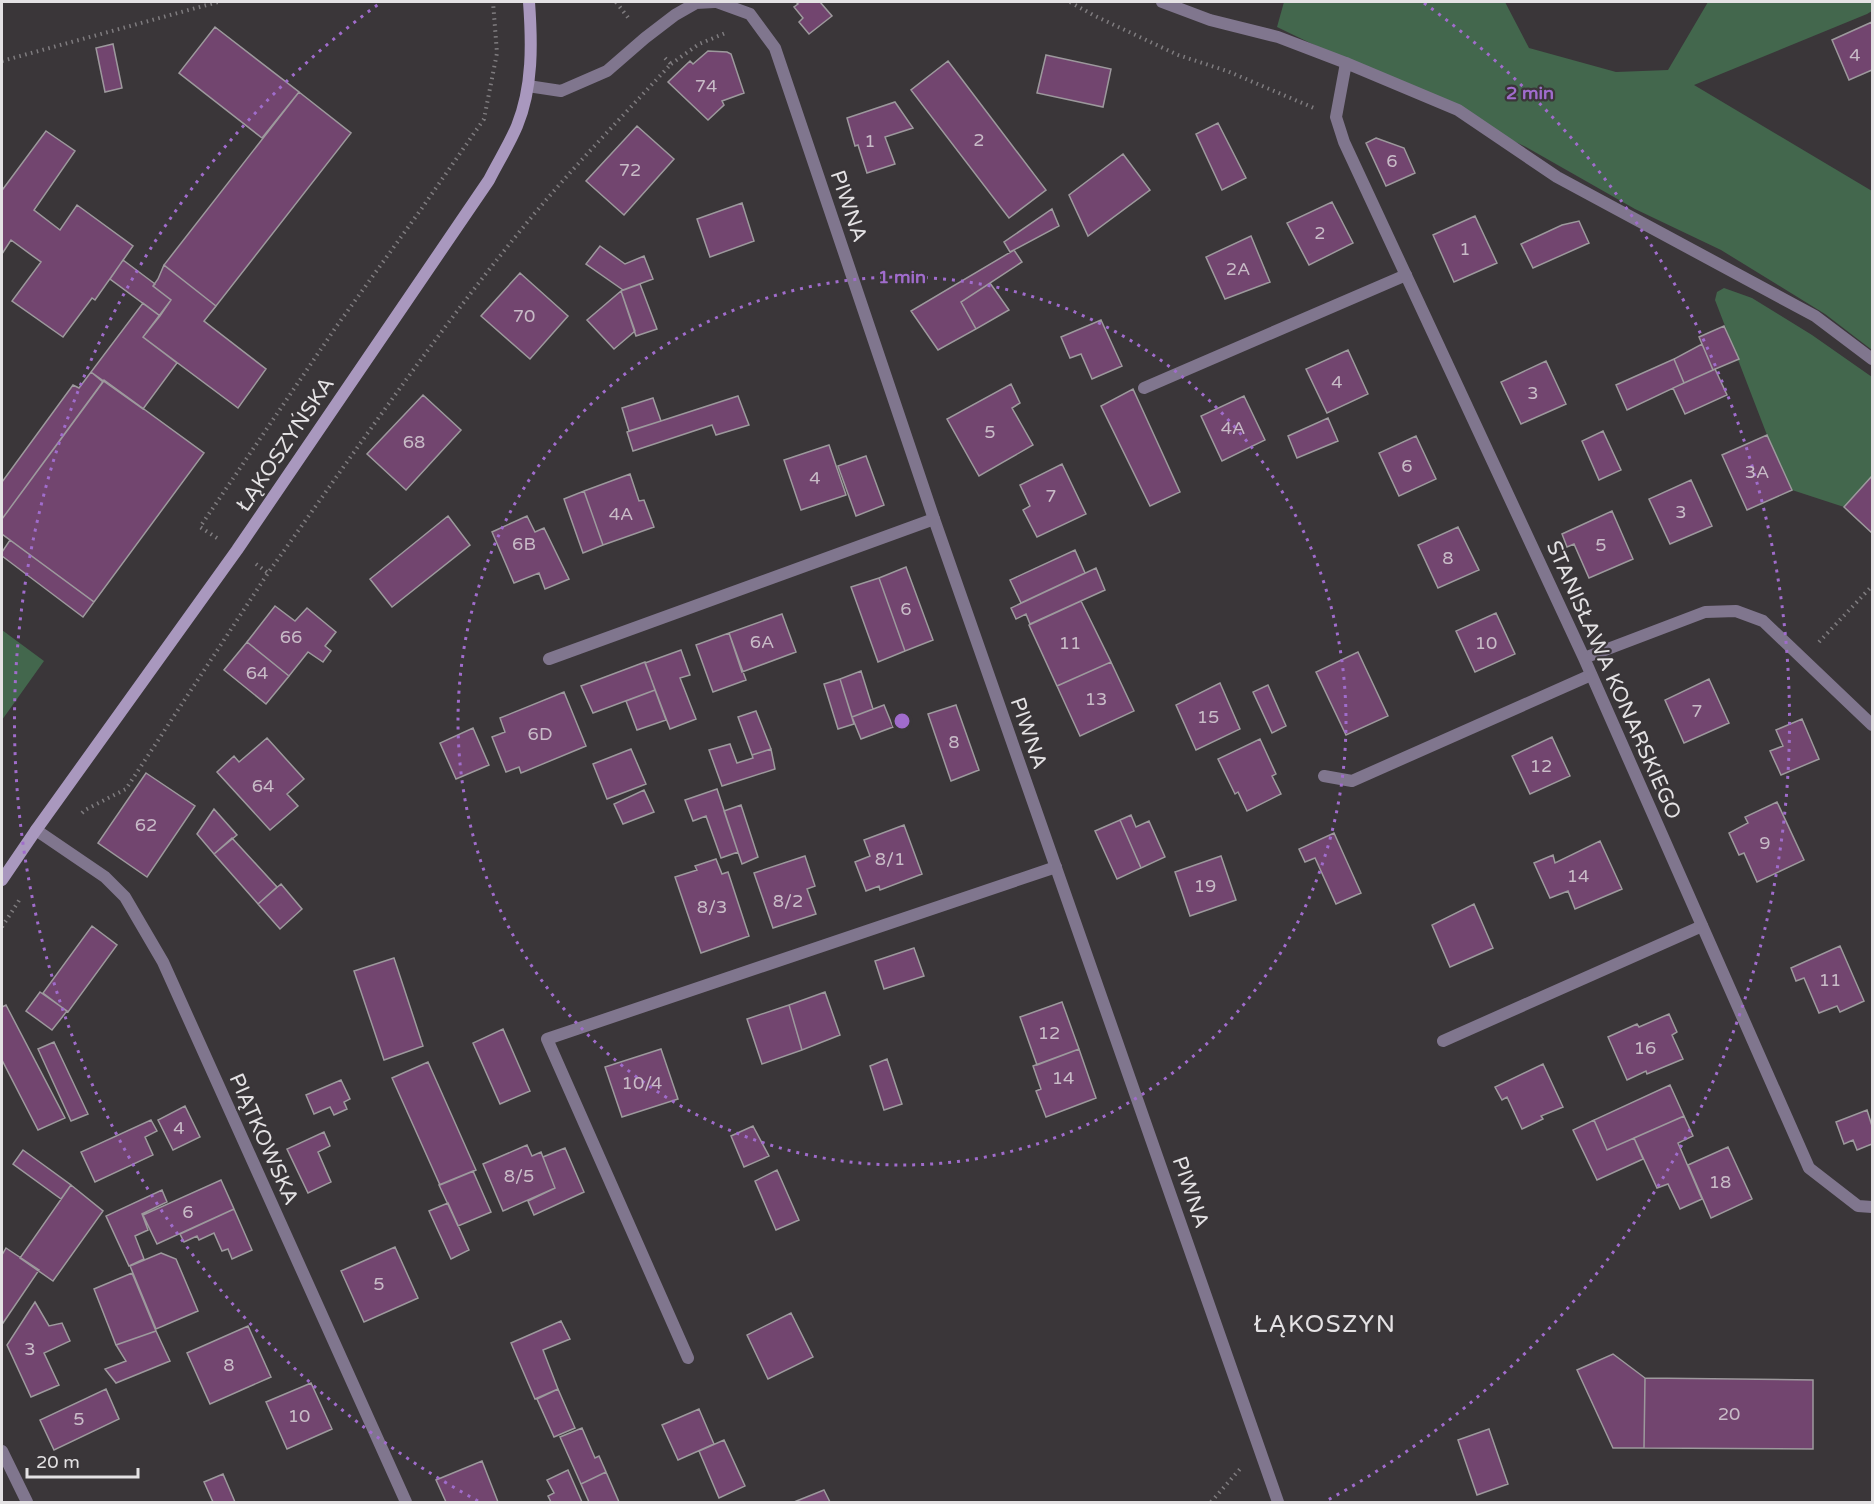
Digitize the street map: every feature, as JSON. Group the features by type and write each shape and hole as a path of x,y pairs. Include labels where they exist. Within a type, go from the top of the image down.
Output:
{"street":[{"name":"ŁĄKOSZYŃSKA","path":"2,880 237,550 489,180 517,125 528,86 531,39 529,2"},
{"path":"528,86 561,91 607,71 675,15 696,3 716,2 750,14"},
{"path":"1162,2 1210,20 1278,37 1458,110 1557,177 1815,316 1872,359"},
{"name":"PIWNA","path":"750,14 775,48 934,519 1278,1503"},
{"path":"1336,117 1346,63"},
{"name":"STANISŁAWA KONARSKIEGO","path":"1336,117 1344,142 1584,658 1809,1168 1858,1206 1872,1207"},
{"path":"1144,388 1406,275"},
{"path":"549,659 934,519"},
{"path":"1584,658 1705,612 1736,611 1763,621 1872,725"},
{"path":"1324,776 1352,781 1591,675"},
{"name":"PIĄTKOWSKA","path":"36,830 105,877 125,897 163,962 406,1503"},
{"path":"688,1358 548,1039 1056,867"},
{"path":"1443,1041 1702,926"},
{"path":"2,1451 27,1503"}],"path":[{"path":"2,61 218,2"},
{"path":"1070,2 1178,55 1227,71 1336,117"},
{"path":"671,64 699,44 734,30 750,14"},
{"path":"57,844 85,810 126,789 268,573"},
{"path":"1803,659 1872,586"},
{"path":"2,927 26,890"},
{"path":"1211,1503 1260,1447"}],"green space":[{"path":"1284,2 1505,2 1529,48 1616,72 1668,70 1708,2 1872,2 1872,11 1867,14 1694,85 1872,191 1872,350 1825,314 1721,250 1635,209 1526,147 1277,27"},
{"path":"1724,288 1752,298 1812,335 1872,377 1872,476 1844,507 1792,490 1767,435 1715,300 1717,292"},
{"path":"2,630 44,661 2,720"}],"building":[{"path":"796,2 820,2 832,16 809,34 799,22 803,18 794,7 798,4"},
{"path":"1872,22 1872,70 1849,80 1832,40"},
{"path":"215,27 299,92 262,138 179,73"},
{"path":"113,44 122,88 105,92 96,48"},
{"path":"708,51 731,54 744,93 722,101 724,105 708,120 668,82 690,61 693,64"},
{"path":"1046,55 1111,69 1103,107 1037,93"},
{"path":"948,61 1046,190 1009,218 911,90"},
{"path":"299,92 351,133 216,306 164,265"},
{"path":"895,102 913,128 885,137 895,164 867,173 858,145 855,146 847,118"},
{"path":"1218,123 1246,178 1222,190 1196,134"},
{"path":"637,126 674,159 624,215 586,181"},
{"path":"46,131 75,151 34,210 60,230 77,205 133,246 95,300 92,298 63,337 12,301 41,262 11,240 2,254 2,187 3,189"},
{"path":"1376,138 1404,148 1415,173 1386,186 1366,143"},
{"path":"1123,154 1150,190 1088,236 1069,195"},
{"path":"1332,202 1353,243 1309,265 1287,223"},
{"path":"742,203 754,241 710,257 697,219"},
{"path":"1052,209 1059,226 1010,252 1004,242"},
{"path":"1475,216 1497,263 1454,282 1433,235"},
{"path":"1579,221 1589,243 1533,268 1521,244 1562,225"},
{"path":"1251,236 1270,282 1225,299 1206,257"},
{"path":"600,246 625,264 644,256 653,279 623,290 586,264"},
{"path":"1014,250 1022,262 961,302 976,329 938,350 911,311"},
{"path":"123,260 155,284 153,286 171,300 160,316 110,279"},
{"path":"164,265 216,306 204,321 266,369 238,408 143,337 171,300 153,286"},
{"path":"520,273 568,316 530,359 481,316"},
{"path":"990,283 1009,310 976,329 961,302"},
{"path":"640,284 657,329 636,336 621,291"},
{"path":"621,291 635,331 614,349 587,320"},
{"path":"143,303 160,316 143,337 177,363 143,409 91,372"},
{"path":"1101,320 1122,366 1092,379 1081,354 1070,358 1061,337"},
{"path":"1724,326 1739,359 1713,370 1699,337"},
{"path":"1702,344 1713,370 1684,383 1674,359"},
{"path":"1348,350 1368,394 1327,413 1306,369"},
{"path":"1674,359 1684,383 1627,410 1616,385"},
{"path":"1546,361 1566,404 1521,424 1501,382"},
{"path":"1715,369 1727,395 1685,414 1673,388"},
{"path":"91,372 103,382 2,519 2,482 73,385 79,388"},
{"path":"104,380 204,453 94,602 2,534 2,519"},
{"path":"1011,384 1020,403 1012,408 1033,445 979,476 947,419"},
{"path":"1133,389 1180,492 1150,506 1101,406"},
{"path":"423,395 461,430 406,490 367,454"},
{"path":"738,396 749,425 716,435 712,425 633,451 627,432"},
{"path":"1244,396 1265,440 1222,461 1201,416"},
{"path":"653,398 661,421 629,431 622,408"},
{"path":"1328,418 1338,441 1297,458 1288,436"},
{"path":"1603,431 1621,470 1599,480 1582,441"},
{"path":"1767,435 1792,490 1747,510 1722,455"},
{"path":"1416,436 1436,479 1399,496 1379,453"},
{"path":"829,445 846,495 801,510 784,460"},
{"path":"866,456 884,505 856,516 838,466"},
{"path":"1062,464 1086,514 1037,537 1023,510 1030,506 1020,485"},
{"path":"630,474 639,501 644,500 654,527 603,545 584,491"},
{"path":"1872,476 1872,533 1844,507"},
{"path":"1691,480 1712,526 1670,544 1649,499"},
{"path":"584,491 603,545 583,553 564,499"},
{"path":"1612,511 1633,559 1589,578 1574,544 1567,547 1562,534"},
{"path":"448,516 470,545 392,607 370,579"},
{"path":"527,516 535,532 544,528 569,579 545,589 539,573 514,583 492,532"},
{"path":"1458,527 1479,570 1438,588 1418,545"},
{"path":"10,540 94,602 83,617 2,556"},
{"path":"1075,550 1085,573 1021,603 1010,580"},
{"path":"906,567 933,640 905,651 879,578"},
{"path":"1096,568 1105,590 1030,624 1026,614 1016,619 1011,608"},
{"path":"879,578 905,651 878,662 851,587"},
{"path":"1081,601 1111,662 1057,686 1029,625"},
{"path":"275,606 295,621 307,608 336,632 325,646 331,651 323,662 308,652 289,676 247,642"},
{"path":"1496,613 1515,654 1475,672 1456,631"},
{"path":"782,614 796,652 742,672 729,633"},
{"path":"729,633 746,680 713,692 696,645"},
{"path":"247,642 289,676 266,704 224,670"},
{"path":"681,650 690,675 680,678 696,719 670,729 645,663"},
{"path":"1358,652 1388,716 1346,735 1316,672"},
{"path":"645,662 655,690 593,713 581,686"},
{"path":"1111,662 1134,711 1080,736 1057,686"},
{"path":"861,671 873,709 852,717 840,679"},
{"path":"840,679 854,724 838,729 824,684"},
{"path":"1709,679 1729,723 1684,743 1665,700"},
{"path":"1220,683 1240,729 1196,750 1176,705"},
{"path":"1268,685 1286,726 1272,733 1253,692"},
{"path":"655,690 666,720 637,730 626,701"},
{"path":"564,692 586,746 521,773 519,767 506,772 492,737 505,732 500,718"},
{"path":"884,705 893,727 861,739 852,717"},
{"path":"956,705 979,770 951,781 928,714"},
{"path":"756,711 771,749 752,755 738,717"},
{"path":"1802,719 1819,759 1781,775 1770,751 1783,746 1776,730"},
{"path":"473,728 489,765 456,779 440,743"},
{"path":"1552,737 1570,776 1530,794 1512,756"},
{"path":"267,738 304,779 287,794 298,806 270,830 217,772 234,756 239,762"},
{"path":"1260,739 1276,774 1272,776 1281,794 1247,811 1238,792 1235,794 1218,759"},
{"path":"730,744 737,763 771,749 775,769 722,786 709,750"},
{"path":"631,749 646,784 607,799 593,764"},
{"path":"146,773 195,806 147,877 98,843"},
{"path":"717,789 738,852 721,858 706,816 693,821 685,800"},
{"path":"644,790 654,812 623,824 614,804"},
{"path":"1777,802 1804,860 1757,882 1744,853 1739,855 1729,833 1748,823 1745,817"},
{"path":"741,805 758,857 742,864 724,811"},
{"path":"214,809 237,835 214,854 197,834"},
{"path":"1131,815 1136,827 1149,821 1165,857 1141,868 1120,820"},
{"path":"1120,820 1141,868 1117,879 1095,831"},
{"path":"904,825 922,874 880,890 879,886 866,891 855,862 870,856 864,840"},
{"path":"1334,833 1361,893 1336,904 1315,858 1305,862 1299,849"},
{"path":"232,838 277,887 258,904 214,854"},
{"path":"1600,841 1622,889 1575,909 1568,891 1550,898 1534,863 1553,855 1555,863"},
{"path":"805,856 815,886 807,889 816,914 773,928 754,873"},
{"path":"1221,856 1236,900 1190,916 1175,872"},
{"path":"716,859 722,874 728,872 749,936 701,953 675,877 697,870 695,866"},
{"path":"281,884 302,909 280,929 258,904"},
{"path":"1474,904 1493,948 1450,967 1432,925"},
{"path":"92,926 117,945 68,1012 43,993"},
{"path":"1840,946 1864,1001 1840,1012 1837,1006 1819,1013 1804,978 1796,981 1791,968"},
{"path":"914,948 924,976 884,989 875,961"},
{"path":"394,958 423,1046 384,1060 354,971"},
{"path":"40,992 67,1011 52,1030 26,1011"},
{"path":"825,992 840,1035 802,1050 789,1005"},
{"path":"1062,1002 1079,1049 1037,1065 1020,1017"},
{"path":"6,1005 65,1118 38,1130 2,1060 2,1007"},
{"path":"789,1005 802,1050 762,1064 747,1019"},
{"path":"1669,1014 1677,1032 1672,1035 1683,1059 1627,1080 1608,1037 1637,1024 1639,1027"},
{"path":"503,1029 530,1091 500,1104 473,1043"},
{"path":"54,1042 88,1114 71,1121 38,1049"},
{"path":"661,1049 678,1099 622,1117 605,1067"},
{"path":"1079,1049 1096,1098 1046,1117 1036,1091 1041,1089 1033,1066"},
{"path":"887,1059 902,1104 884,1110 870,1066"},
{"path":"428,1062 476,1170 440,1185 392,1078"},
{"path":"1543,1064 1563,1107 1541,1116 1543,1119 1522,1129 1507,1097 1502,1100 1495,1087"},
{"path":"341,1080 350,1099 344,1102 347,1109 334,1115 330,1107 314,1114 306,1095"},
{"path":"1670,1085 1684,1116 1607,1150 1594,1120"},
{"path":"185,1106 200,1137 173,1150 158,1120"},
{"path":"1867,1110 1872,1126 1872,1144 1857,1150 1853,1140 1844,1144 1836,1122"},
{"path":"1684,1116 1693,1136 1678,1143 1702,1199 1680,1209 1668,1184 1657,1188 1634,1138"},
{"path":"151,1120 157,1131 145,1137 153,1155 95,1182 81,1152"},
{"path":"1594,1120 1607,1150 1634,1138 1643,1159 1597,1180 1573,1130"},
{"path":"753,1126 769,1156 744,1167 731,1136"},
{"path":"324,1132 330,1146 318,1152 331,1182 308,1193 287,1149"},
{"path":"527,1145 532,1156 541,1152 555,1188 503,1211 483,1164"},
{"path":"1728,1147 1752,1199 1711,1218 1688,1165"},
{"path":"565,1148 584,1192 534,1215 528,1201 555,1188 543,1157"},
{"path":"23,1150 71,1185 61,1199 13,1164"},
{"path":"777,1170 799,1220 776,1230 755,1181"},
{"path":"473,1171 491,1212 458,1226 439,1185"},
{"path":"221,1180 234,1209 157,1244 143,1215"},
{"path":"71,1185 103,1211 53,1281 20,1258"},
{"path":"162,1190 167,1202 142,1214 148,1230 135,1236 144,1259 129,1266 106,1216"},
{"path":"448,1203 469,1250 451,1259 429,1211"},
{"path":"234,1209 252,1250 232,1259 228,1249 222,1251 214,1233 199,1240 197,1236 184,1242 180,1234"},
{"path":"395,1247 418,1298 364,1322 341,1271"},
{"path":"6,1248 39,1270 3,1323 2,1255"},
{"path":"161,1253 176,1259 198,1311 156,1329 130,1266"},
{"path":"132,1273 156,1331 116,1345 94,1289"},
{"path":"35,1302 49,1326 62,1323 70,1341 44,1353 59,1385 31,1397 7,1345"},
{"path":"791,1313 813,1357 768,1379 747,1335"},
{"path":"561,1321 570,1339 543,1350 558,1389 535,1399 511,1343"},
{"path":"248,1326 271,1377 210,1404 187,1353"},
{"path":"156,1331 170,1361 116,1383 105,1369 126,1361 116,1345"},
{"path":"1613,1354 1645,1378 1644,1448 1613,1448 1577,1370"},
{"path":"1645,1378 1813,1380 1813,1449 1644,1448"},
{"path":"311,1383 332,1429 287,1449 266,1402"},
{"path":"106,1389 119,1419 54,1450 40,1420"},
{"path":"558,1389 575,1428 554,1437 537,1399"},
{"path":"699,1409 714,1444 678,1460 662,1425"},
{"path":"582,1428 595,1458 599,1456 606,1472 581,1484 560,1437"},
{"path":"1489,1429 1508,1484 1477,1495 1458,1440"},
{"path":"724,1440 745,1486 719,1498 699,1451"},
{"path":"482,1461 498,1502 446,1502 436,1480"},
{"path":"568,1470 582,1502 551,1502 548,1496 554,1493 547,1480"},
{"path":"606,1472 619,1502 589,1502 581,1484"},
{"path":"223,1474 235,1502 213,1502 204,1482"},
{"path":"824,1490 830,1502 794,1502"}],"district":[{"name":"ŁĄKOSZYN","path":"1325,1324"}]}
